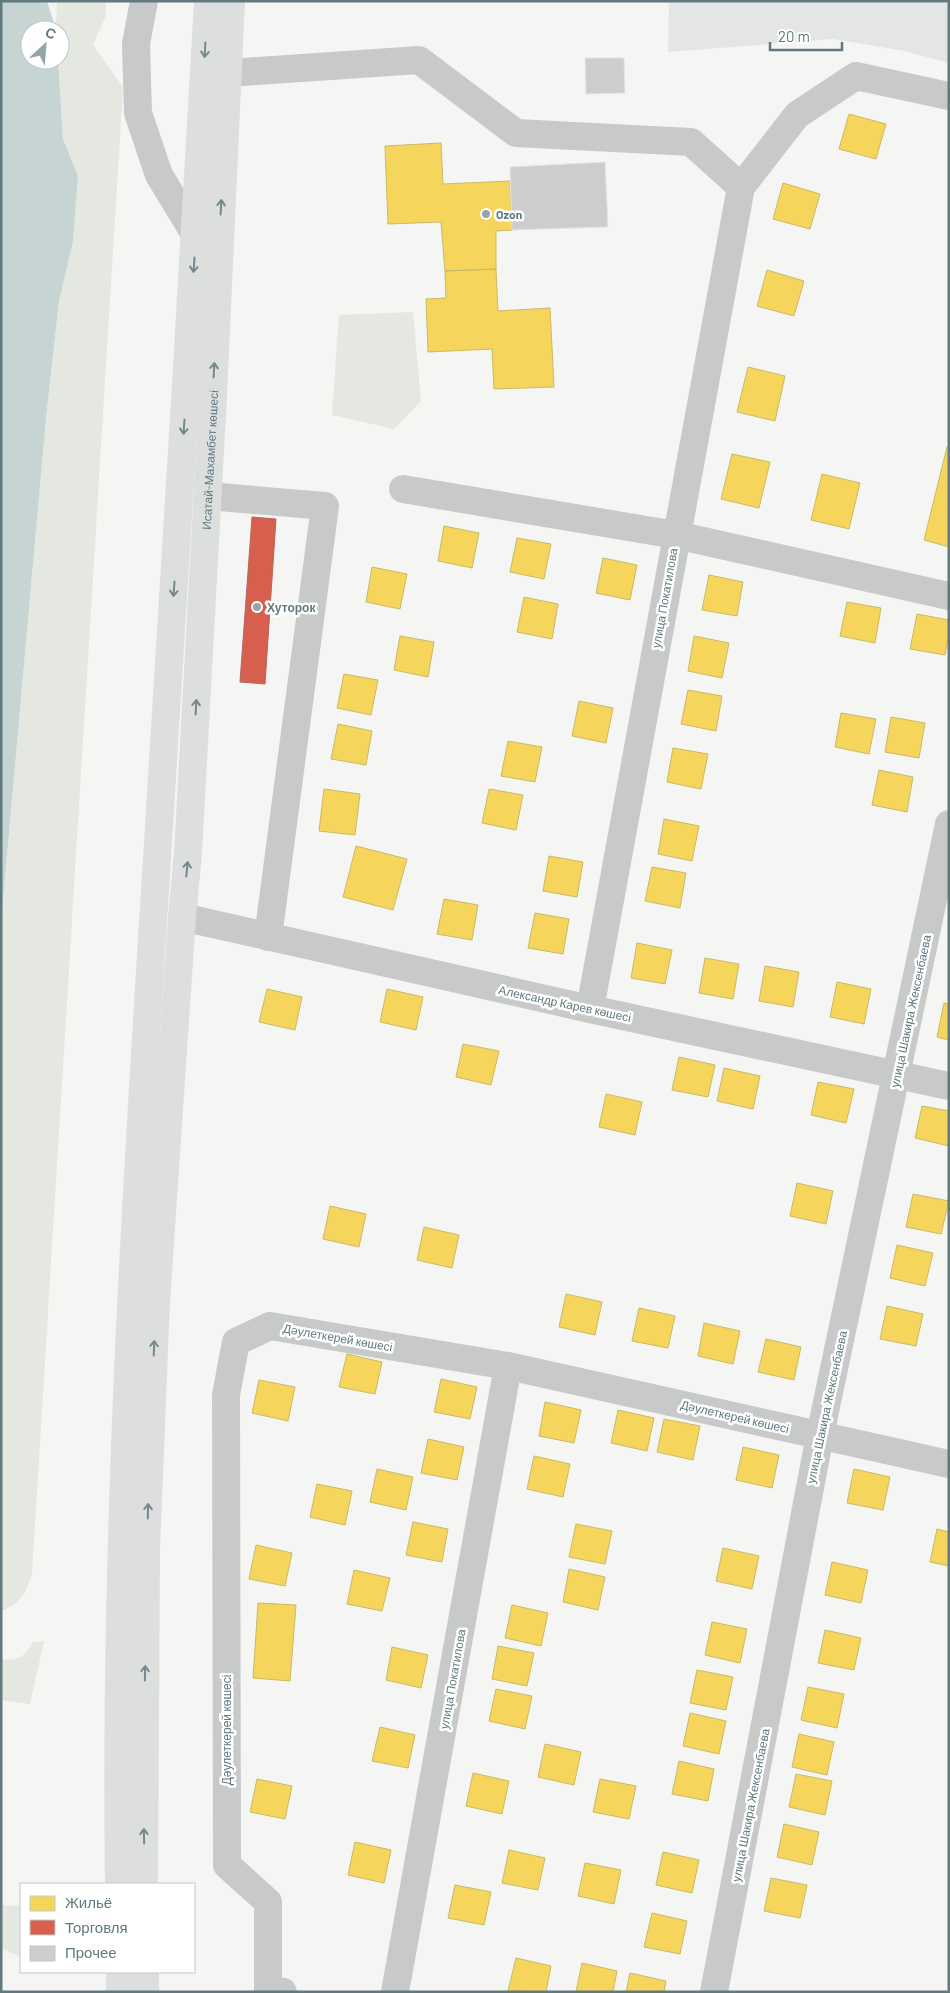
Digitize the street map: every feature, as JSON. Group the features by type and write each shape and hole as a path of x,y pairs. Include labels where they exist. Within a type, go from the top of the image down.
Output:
{"main road":[{"path":"118,1883 123,1508 131,1299 152,914 196,236 208,1"},
{"name":"Исатай-Махамбет көшесі","path":"144,1883 146,1549 156,1302 188,853 208,496 231,1"},
{"path":"152,914 182,917"},
{"path":"120,1973 120,1992"},
{"path":"145,1973 145,1992"}],"street":[{"path":"144,1 136,44 138,113 159,175 196,236"},
{"path":"227,73 419,60 516,133 690,142 741,188 797,115 856,76 949,96"},
{"name":"улица Покатилова","path":"590,1009 741,188"},
{"path":"402,489 676,535 949,596"},
{"path":"208,496 325,506 268,937"},
{"name":"улица Шакира Жексенбаева","path":"714,1992 820,1435 949,824"},
{"name":"Александр Карев көшесі","path":"182,917 590,1009 949,1086"},
{"name":"Дәулеткерей көшесі","path":"275,1991 268,1902 227,1865 226,1395 236,1342 270,1326 508,1366 949,1464"},
{"name":"улица Покатилова","path":"395,1992 508,1366"}],"shaded area":[{"path":"1,1 47,1 53,20 20,20 20,70 59,70 63,139 78,176 73,241 59,301 46,418 1,922"},
{"path":"57,1 105,1 106,15 93,45 123,87 32,1573 28,1585 18,1601 1,1611 1,922 46,418 59,301 73,241 78,176 63,139 59,70 70,70 70,20 56,20"},
{"path":"669,1 949,1 949,63 905,51 833,39 668,52"},
{"path":"413,312 421,401 394,429 332,415 339,315"},
{"path":"44,1641 30,1704 1,1700 1,1659 16,1659 27,1651 33,1642"},
{"path":"1,1905 20,1906 20,1957 1,1948"}],"building: Жильё":[{"path":"849,114 886,124 876,159 839,149"},
{"path":"441,143 443,184 510,181 512,230 496,231 496,269 445,271 441,222 388,224 385,146"},
{"path":"783,183 820,194 810,229 773,219"},
{"path":"496,269 498,311 550,308 554,387 494,389 492,349 428,352 426,299 446,298 445,271"},
{"path":"767,270 804,281 794,316 757,306"},
{"path":"748,367 785,376 775,421 737,412"},
{"path":"947,447 949,448 949,547 924,540"},
{"path":"732,454 770,462 759,508 721,499"},
{"path":"822,474 860,483 849,529 811,520"},
{"path":"444,526 479,533 472,568 438,561"},
{"path":"517,538 551,544 544,579 510,572"},
{"path":"603,558 637,565 630,600 596,593"},
{"path":"372,567 407,574 400,609 366,602"},
{"path":"709,575 743,582 737,616 702,610"},
{"path":"524,597 558,604 552,639 517,632"},
{"path":"847,602 881,608 875,643 840,636"},
{"path":"917,614 949,620 949,634 945,655 910,649"},
{"path":"400,636 434,642 428,677 394,670"},
{"path":"694,636 729,643 722,678 688,671"},
{"path":"344,674 378,680 371,715 337,708"},
{"path":"688,690 722,696 716,731 681,724"},
{"path":"579,701 613,708 606,743 572,736"},
{"path":"841,713 876,719 869,754 835,747"},
{"path":"891,717 925,723 919,758 885,752"},
{"path":"338,724 372,731 366,765 331,759"},
{"path":"508,741 542,747 535,782 501,776"},
{"path":"673,748 708,754 701,789 667,782"},
{"path":"879,770 913,777 907,812 872,805"},
{"path":"324,789 360,794 355,835 319,831"},
{"path":"489,789 523,795 516,830 482,823"},
{"path":"664,819 699,826 692,861 658,854"},
{"path":"356,846 407,859 393,910 343,897"},
{"path":"549,856 583,862 577,897 543,891"},
{"path":"652,867 686,873 680,908 645,901"},
{"path":"444,899 478,905 472,940 437,934"},
{"path":"535,913 569,919 563,954 528,948"},
{"path":"637,943 672,950 665,984 631,978"},
{"path":"705,958 739,964 733,999 699,993"},
{"path":"765,966 799,972 793,1007 759,1001"},
{"path":"837,982 871,989 864,1024 830,1017"},
{"path":"267,989 302,997 295,1030 259,1022"},
{"path":"387,989 423,997 416,1030 380,1022"},
{"path":"944,1003 949,1004 949,1040 937,1037"},
{"path":"463,1044 499,1051 491,1085 456,1077"},
{"path":"679,1057 715,1065 708,1097 672,1090"},
{"path":"724,1068 760,1076 753,1109 717,1101"},
{"path":"818,1082 854,1089 846,1123 811,1115"},
{"path":"606,1094 642,1102 635,1135 599,1127"},
{"path":"922,1106 949,1111 949,1146 915,1138"},
{"path":"797,1183 833,1191 826,1224 790,1216"},
{"path":"913,1194 949,1201 941,1234 906,1227"},
{"path":"330,1206 366,1214 359,1247 323,1239"},
{"path":"424,1227 459,1235 452,1268 417,1260"},
{"path":"897,1245 933,1253 925,1286 890,1278"},
{"path":"566,1294 602,1302 595,1335 559,1327"},
{"path":"887,1306 923,1314 916,1346 880,1339"},
{"path":"639,1308 675,1316 668,1348 632,1341"},
{"path":"704,1323 740,1331 733,1364 698,1356"},
{"path":"766,1339 801,1347 794,1380 758,1372"},
{"path":"347,1354 382,1362 375,1394 339,1387"},
{"path":"441,1379 477,1387 470,1419 434,1412"},
{"path":"259,1380 295,1387 288,1421 252,1413"},
{"path":"545,1402 581,1410 574,1443 539,1436"},
{"path":"618,1410 654,1418 647,1451 611,1443"},
{"path":"664,1419 700,1426 693,1460 657,1452"},
{"path":"428,1439 464,1447 457,1480 421,1473"},
{"path":"743,1447 779,1455 772,1488 736,1480"},
{"path":"534,1456 570,1464 563,1497 527,1489"},
{"path":"377,1469 413,1477 406,1510 370,1502"},
{"path":"854,1469 890,1477 883,1510 847,1503"},
{"path":"317,1484 352,1491 345,1525 310,1517"},
{"path":"413,1522 448,1529 442,1562 406,1555"},
{"path":"576,1524 612,1531 605,1564 569,1557"},
{"path":"937,1529 949,1532 949,1566 930,1562"},
{"path":"256,1545 292,1553 285,1586 249,1579"},
{"path":"723,1548 759,1556 752,1589 716,1581"},
{"path":"832,1562 868,1570 861,1603 825,1595"},
{"path":"569,1569 605,1577 598,1610 563,1602"},
{"path":"354,1570 390,1578 382,1611 347,1604"},
{"path":"258,1603 296,1605 290,1681 253,1678"},
{"path":"512,1605 548,1613 541,1646 505,1638"},
{"path":"712,1622 747,1629 740,1663 705,1655"},
{"path":"825,1630 861,1638 854,1670 818,1663"},
{"path":"498,1646 534,1653 527,1686 492,1679"},
{"path":"392,1647 428,1655 421,1688 386,1680"},
{"path":"697,1670 733,1677 726,1710 690,1703"},
{"path":"808,1687 844,1694 837,1728 801,1720"},
{"path":"496,1689 532,1696 525,1729 489,1721"},
{"path":"690,1713 726,1721 719,1754 683,1746"},
{"path":"380,1727 415,1735 408,1768 372,1761"},
{"path":"799,1734 834,1742 827,1775 792,1767"},
{"path":"545,1744 581,1752 574,1785 538,1777"},
{"path":"679,1761 714,1769 708,1801 672,1794"},
{"path":"473,1773 509,1781 502,1814 466,1806"},
{"path":"796,1774 832,1781 825,1815 789,1807"},
{"path":"257,1779 292,1786 285,1819 250,1812"},
{"path":"600,1779 636,1786 629,1819 593,1812"},
{"path":"784,1824 819,1832 812,1865 777,1857"},
{"path":"355,1842 391,1850 384,1883 348,1875"},
{"path":"509,1850 545,1858 538,1890 502,1883"},
{"path":"663,1852 699,1860 692,1893 656,1885"},
{"path":"585,1863 621,1870 614,1904 578,1896"},
{"path":"771,1878 807,1885 800,1918 764,1911"},
{"path":"455,1885 491,1892 484,1925 448,1918"},
{"path":"652,1913 687,1921 680,1954 644,1947"},
{"path":"516,1958 551,1966 546,1992 508,1991"},
{"path":"582,1963 617,1971 613,1992 576,1992"},
{"path":"630,1973 666,1981 664,1992 626,1992"}],"building: Торговля":[{"path":"252,517 276,519 265,684 240,682"}],"building: Прочее":[{"path":"585,58 624,58 625,93 586,94"},
{"path":"605,162 608,227 512,230 510,167"}],"place":[{"name":"Ozon","path":"486,214"},
{"name":"Хуторок","path":"257,607"}]}
